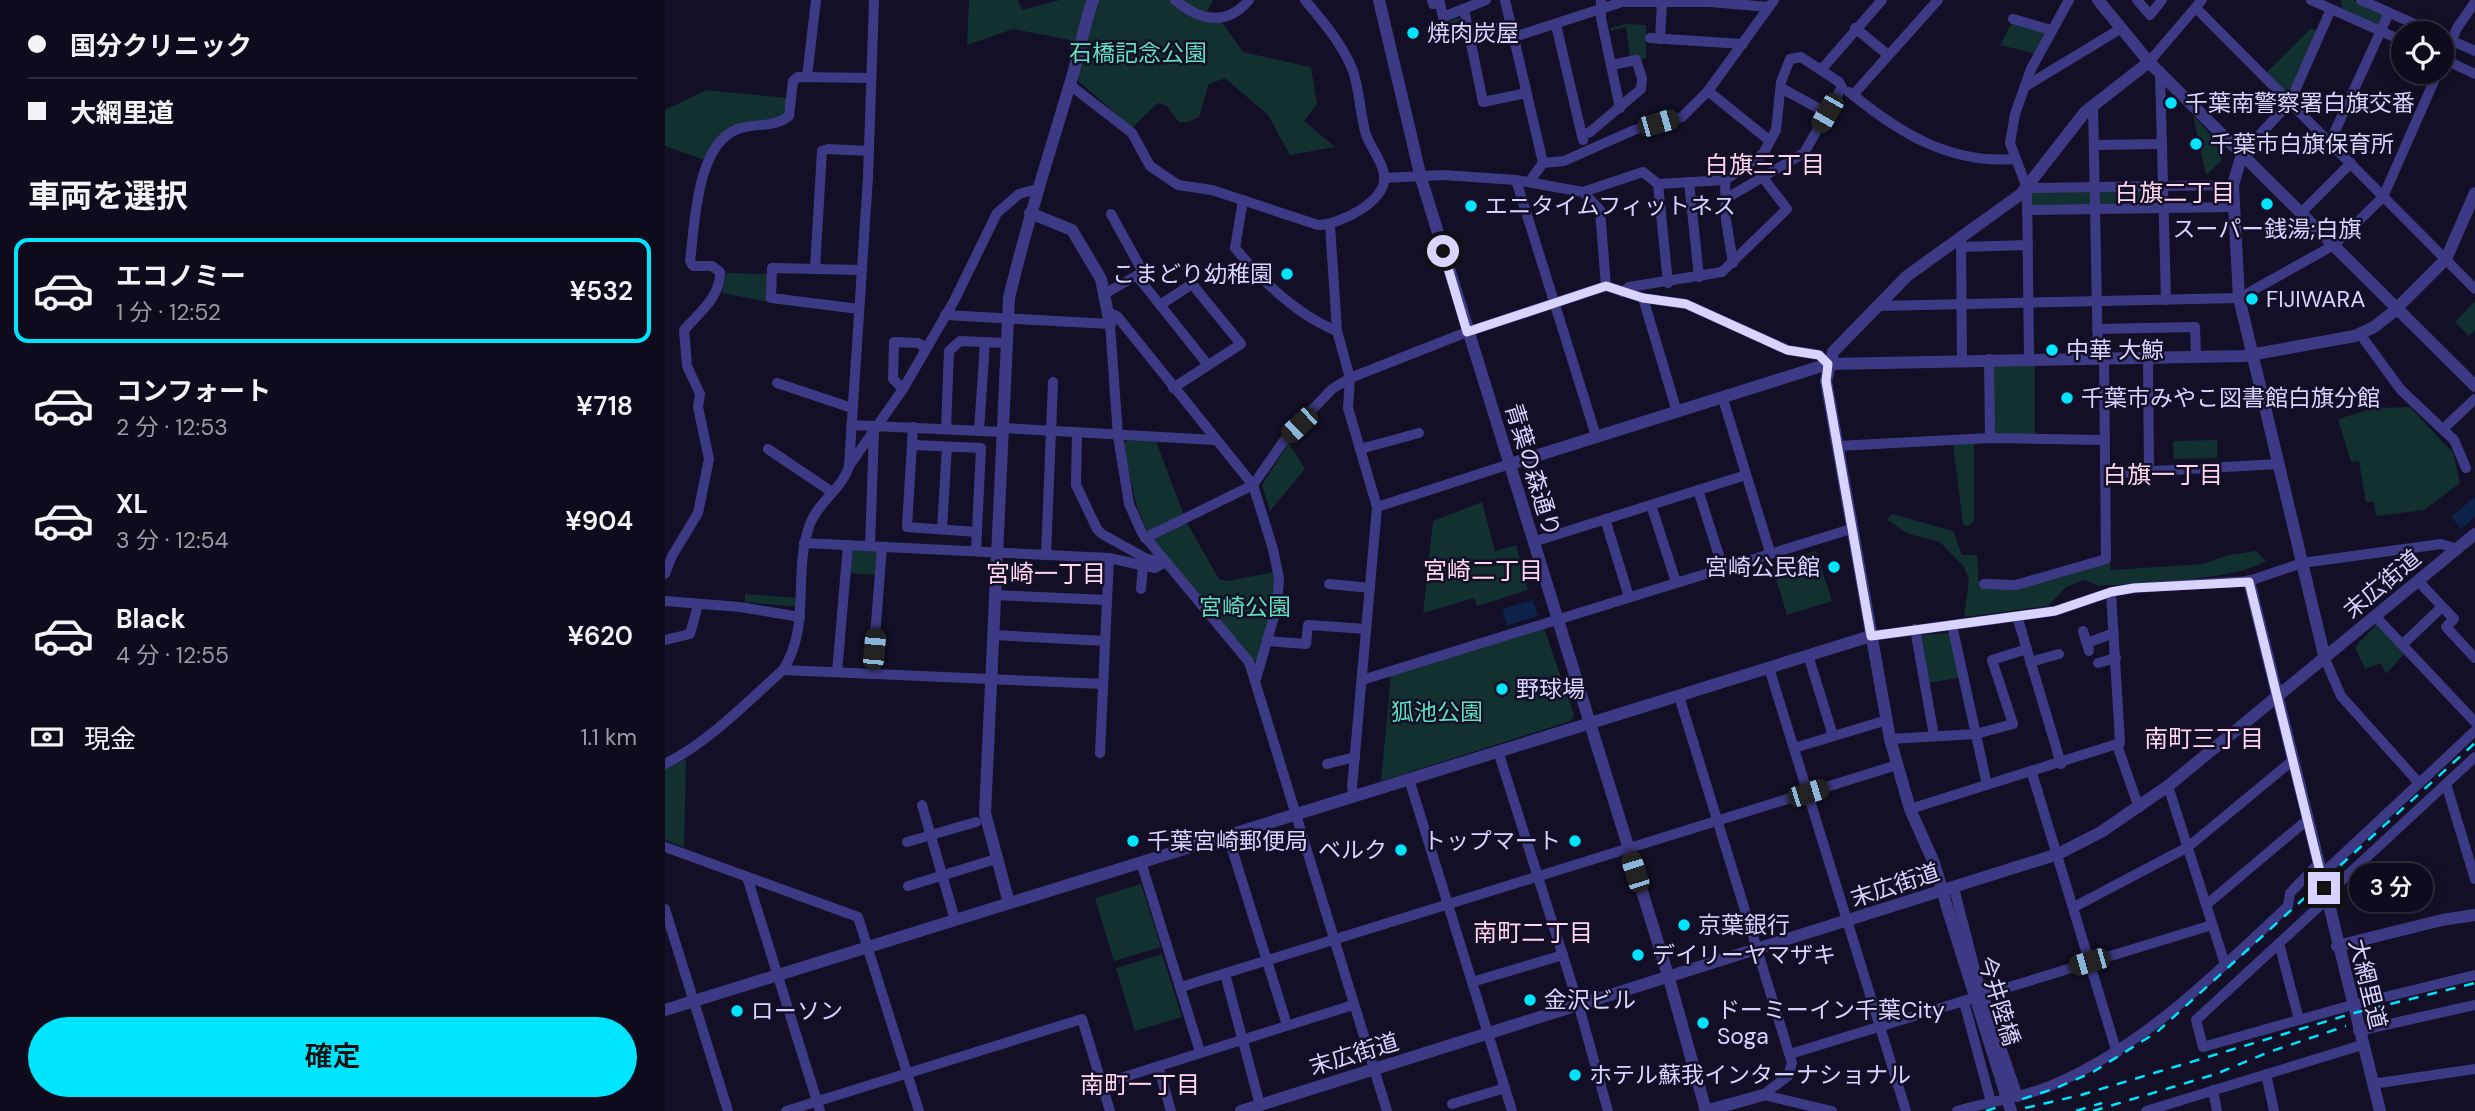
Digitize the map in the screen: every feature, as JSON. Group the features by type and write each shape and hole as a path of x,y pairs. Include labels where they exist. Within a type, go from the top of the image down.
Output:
{"street":[{"path":"807,77 816,0"},
{"path":"665,764 691,749 783,670 798,641 804,543 812,520 846,475 849,466 869,151 874,0"},
{"path":"1009,903 985,813 1007,319 1009,298 1030,213 1070,85 1083,24 1093,0"},
{"path":"1175,0 1195,15 1224,19 1237,13 1249,0"},
{"path":"1070,85 1132,132 1150,166 1178,185 1212,190 1318,225 1330,225 1350,218 1383,187 1384,178 1366,135 1353,73 1339,41 1305,0"},
{"name":"青葉の森通り","path":"1379,0 1421,178 1668,975 1705,1111"},
{"path":"1432,0 1433,4 1440,3 1443,17 1486,0"},
{"path":"1505,0 1543,163"},
{"path":"1821,69 1882,0"},
{"path":"1853,95 1938,0"},
{"path":"2029,358 2027,188 2010,143 2015,114 2031,69 2069,0"},
{"path":"2098,0 2149,62 2475,386"},
{"path":"2137,0 2150,15 2162,0"},
{"path":"2311,0 2391,36"},
{"path":"2361,0 2407,21"},
{"path":"1514,37 1556,25 1601,4 1662,1 1772,4"},
{"path":"1662,1 1655,39 1743,44"},
{"path":"2454,38 2475,2"},
{"path":"1601,4 1620,108"},
{"path":"1529,182 1543,163 1564,160 1634,130 1682,117 1708,92 1772,4"},
{"path":"1828,364 1833,352 1914,270 1961,242 2027,188 2074,123 2149,62 2199,4 2290,102 2475,289"},
{"path":"1464,9 1483,102 1527,93"},
{"path":"2332,9 2290,102 2242,154 2233,184 2239,298 2325,659 2341,696 2419,783"},
{"path":"2330,142 2389,13"},
{"path":"2013,19 2051,30"},
{"path":"1469,34 1511,24"},
{"path":"1556,25 1585,151"},
{"path":"1856,28 1887,54"},
{"path":"2026,86 2120,29"},
{"path":"2454,42 2475,51"},
{"path":"1384,178 1443,176 1516,180 1583,192 1643,172 1658,184 1725,180 1763,154 1780,113 1780,88 1784,69 1790,59 1801,57 1923,144 1979,159 2015,159"},
{"path":"1582,135 1590,132 1641,89 1639,63 1636,60 1611,65"},
{"path":"2454,65 2475,74"},
{"path":"2160,71 2166,300"},
{"path":"665,574 671,556 698,513 709,459 698,407 700,394 687,366 682,338 684,330 716,293 720,283 720,272 712,265 693,266 690,261 703,175 723,138 736,130 772,126 789,116 793,81 798,77 871,78"},
{"path":"1878,306 2239,298 2334,245 2383,197 2433,84"},
{"path":"1727,198 1804,153 1842,87"},
{"path":"1780,88 1827,113"},
{"path":"1708,92 1770,141"},
{"path":"1984,584 2016,585 2106,559 2105,440 2097,329 2093,105"},
{"path":"2094,145 2162,144"},
{"path":"815,268 822,151 869,151"},
{"path":"2302,212 2351,163"},
{"path":"1622,292 1629,287 1668,283 1722,272 1787,209 1763,179"},
{"path":"1516,180 1596,436"},
{"path":"1725,180 1726,220 1733,262"},
{"path":"1689,183 1699,277"},
{"path":"1658,184 1668,283"},
{"path":"2027,188 2233,184"},
{"path":"849,466 903,389 946,315 997,213 1019,194 1037,189"},
{"path":"1583,192 1599,210 1606,286"},
{"path":"1377,507 1828,364 2252,355 2360,334 2397,307 2446,259 2475,193"},
{"path":"1243,200 1235,248 1266,282 1317,323 1337,331"},
{"path":"2027,210 2233,207"},
{"path":"1030,213 1072,230 1106,293 1118,436 1129,503 1145,538 1249,662 1387,1111"},
{"path":"1106,293 1143,272 1111,214"},
{"path":"1330,225 1337,331 1350,378 1348,408 1377,507 1354,796"},
{"path":"1961,242 2028,245"},
{"path":"1961,242 1962,360"},
{"path":"859,309 771,298 772,268 861,270"},
{"path":"1137,276 1208,365"},
{"path":"1160,305 1192,284 1241,344 1173,388"},
{"path":"1145,538 1253,485 1288,435 1332,389 1350,378 1467,332 1554,306 1606,286 1643,298 1686,304 1787,350 1819,355 1828,364"},
{"path":"1643,298 1677,412"},
{"path":"946,315 1007,319 1109,319 1117,316 1214,440 1253,485 1279,578 1277,606 1256,680"},
{"path":"2097,329 2195,327 2196,356"},
{"path":"2360,334 2401,390 2443,429 2459,448 2466,468"},
{"path":"946,429 949,351 960,341 1006,343"},
{"path":"903,389 893,379 894,342 918,343 926,348"},
{"path":"979,430 985,342"},
{"path":"2148,358 2149,471"},
{"path":"1989,359 1990,438"},
{"name":"今井陸橋","path":"1828,364 1825,377 1890,739 1910,809 1948,895 2011,1111"},
{"path":"1046,555 1053,382"},
{"path":"777,383 852,408"},
{"path":"1723,399 1770,552"},
{"path":"2443,429 2475,399"},
{"path":"851,425 875,428 1052,431 1214,440"},
{"path":"913,427 907,527 977,532"},
{"path":"870,546 875,428"},
{"path":"1077,433 1076,485 1101,534 1147,559 1165,562"},
{"path":"1360,449 1419,433"},
{"path":"1837,446 1990,438 2105,440"},
{"path":"913,445 981,449 976,551"},
{"path":"942,529 947,447"},
{"path":"768,449 832,492"},
{"path":"2119,473 2278,464"},
{"path":"1533,542 1746,475"},
{"path":"1698,490 1723,568"},
{"path":"1651,505 1676,582"},
{"path":"1605,519 1629,597"},
{"path":"1362,680 1851,528"},
{"path":"804,543 1109,558 1155,568 1165,562"},
{"path":"665,1010 1871,636 2055,611 2111,592 2249,582 2302,563 2446,543 2469,543"},
{"name":"末広街道","path":"1241,1111 1668,975 1948,895 2058,855 2139,808 2168,786 2418,581 2469,543"},
{"path":"837,672 848,545"},
{"path":"872,674 882,547"},
{"path":"1100,753 1109,558"},
{"path":"1141,589 1143,566"},
{"path":"2418,581 2454,619 2446,626 2475,658"},
{"name":"大網里道","path":"2249,582 2358,1031 2380,1111"},
{"path":"1329,584 1370,588"},
{"path":"1910,809 2061,764 2120,743 2111,592"},
{"path":"994,595 1107,600"},
{"path":"665,601 740,607 754,612 800,617"},
{"path":"665,640 691,634 698,605"},
{"path":"2403,644 2442,607"},
{"path":"2017,616 2061,764"},
{"path":"2376,617 2475,722"},
{"path":"1267,641 1306,644 1308,625 1366,629"},
{"path":"1952,625 1987,785"},
{"path":"1915,629 1934,736"},
{"path":"2083,631 2088,647 2114,633"},
{"path":"993,635 1105,641"},
{"path":"1890,739 1976,734 2013,724 1992,660 2027,649"},
{"path":"2030,662 2059,654"},
{"path":"1808,655 1833,736"},
{"path":"2098,663 2116,658"},
{"path":"1769,668 1906,1111"},
{"path":"783,670 1103,684"},
{"path":"1679,696 1790,1054 1791,1072 1763,1095 1705,1111"},
{"path":"1794,747 1887,720"},
{"path":"1957,1111 2018,1097 2051,1086 2117,1053 2225,964 2288,906 2290,892 2419,783 2475,731"},
{"path":"2117,745 2139,808"},
{"path":"1498,751 1578,1003 1608,1111"},
{"path":"1327,764 1355,757"},
{"path":"2475,757 2196,1020 2203,1047 2352,1004 2475,975"},
{"path":"2074,907 2188,847 2292,761"},
{"path":"1181,987 1897,765"},
{"path":"2032,773 2117,1053"},
{"path":"1409,779 1511,1111"},
{"path":"2446,784 2475,879"},
{"path":"2168,786 2225,964"},
{"path":"922,805 955,920"},
{"path":"2206,905 2307,820"},
{"path":"907,842 976,822"},
{"path":"1228,836 1287,1025"},
{"path":"665,847 858,917 919,1111"},
{"path":"908,886 996,859"},
{"path":"1141,862 1200,1052"},
{"path":"747,877 819,1106"},
{"path":"1948,895 2008,1061 2018,1097"},
{"path":"665,909 728,1111"},
{"path":"2337,946 2442,920 2475,915"},
{"path":"1790,1054 2212,925"},
{"path":"2279,943 2299,1020"},
{"path":"1472,982 1563,955"},
{"path":"1224,974 1260,1105"},
{"path":"1963,1002 1991,1102"},
{"path":"1102,1084 1353,1005"},
{"path":"2358,1031 2475,1006"},
{"path":"786,1111 819,1106 907,1072 1082,1019 1110,1111"},
{"path":"2146,1111 2162,1109 2213,1090 2362,1045"},
{"path":"1158,1066 1171,1111"},
{"path":"2372,1084 2475,1069"},
{"path":"2266,1074 2274,1111"},
{"path":"1452,1104 1505,1088"},
{"path":"2213,1090 2217,1111"},
{"path":"1763,1095 1832,1111"}],"green space":[{"name":"石橋記念公園","path":"969,0 1018,0 1022,10 1060,0 1213,0 1203,19 1222,22 1243,52 1311,67 1317,104 1304,121 1335,147 1290,155 1268,115 1225,78 1209,84 1199,117 1188,122 1179,122 1167,106 1158,103 1132,128 1075,78 1070,40 1013,29 967,45"},
{"path":"2341,0 2353,0 2385,15 2380,26 2342,8"},
{"path":"1460,18 1463,33 1441,38 1438,23"},
{"path":"2012,23 2047,33 2037,54 2000,45"},
{"path":"1625,24 1646,25 1646,59 1630,58 1626,27 1611,31 1610,28"},
{"path":"2311,28 2318,32 2292,92 2285,94 2265,74"},
{"path":"706,90 788,98 783,117 743,124 705,160 665,146 665,110"},
{"path":"2193,115 2223,149 2221,161 2206,175"},
{"path":"2156,187 2160,191 2160,200 2155,205 2100,206 2096,203 2100,188"},
{"path":"2087,188 2092,193 2092,203 2088,206 2031,207 2033,189"},
{"path":"726,273 771,274 769,302 722,293"},
{"path":"2475,301 2475,330 2469,336 2455,322"},
{"path":"2035,363 2035,434 1993,435 1992,367 1995,364"},
{"path":"2410,407 2453,453 2460,483 2424,510 2376,516 2374,502 2366,502 2359,461 2351,462 2338,419 2374,408"},
{"name":"宮崎公園","path":"1127,440 1156,441 1187,523 1219,579 1227,581 1274,572 1274,608 1258,661 1252,661 1152,542 1137,508 1123,445"},
{"path":"2217,440 2217,458 2174,459 2173,441"},
{"path":"1289,443 1305,469 1270,511 1262,485"},
{"path":"1953,444 1974,444 1974,521 1968,526 1963,524"},
{"path":"1482,502 1495,551 1516,545 1528,590 1477,606 1474,598 1423,613 1433,521"},
{"path":"1892,514 1953,531 1962,555 1977,555 1979,584 1982,588 2017,588 2110,562 2111,570 2203,564 2228,555 2256,551 2266,561 2230,573 2185,580 2098,586 2084,580 2066,587 2048,606 1964,617 1969,579 1964,567 1940,542 1909,534 1887,520"},
{"path":"850,546 879,548 877,575 848,573"},
{"path":"1816,551 1832,601 1787,615 1772,565"},
{"path":"745,594 800,598 800,607 745,602"},
{"path":"2376,625 2405,653 2386,674 2381,663 2365,669 2355,647"},
{"name":"狐池公園","path":"1544,628 1574,715 1571,721 1381,781 1391,675"},
{"path":"1954,634 1962,677 1928,683 1921,635"},
{"path":"686,759 684,847 665,840 665,769"},
{"path":"1141,884 1161,947 1114,961 1095,898"},
{"path":"1162,954 1182,1017 1135,1031 1116,968"}],"water":[{"path":"2475,497 2475,517 2461,529 2451,517"},
{"path":"1533,600 1538,616 1507,626 1502,609"}],"railway":[{"path":"1986,1111 2056,1088 2093,1072 2157,1032 2475,743"},
{"path":"2025,1108 2081,1095 2354,1013 2475,983"},
{"path":"2093,1111 2216,1074 2269,1052 2346,1026"},
{"path":"2076,1111 2102,1103"}],"place":[{"name":"焼肉炭屋","path":"1413,33"},
{"name":"千葉南警察署白旗交番","path":"2171,103"},
{"name":"千葉市白旗保育所","path":"2196,144"},
{"name":"スーパー銭湯;白旗","path":"2267,204"},
{"name":"エニタイムフィットネス","path":"1471,206"},
{"name":"こまどり幼稚園","path":"1287,274"},
{"name":"FIJIWARA","path":"2252,299"},
{"name":"中華 大鯨","path":"2052,350"},
{"name":"千葉市みやこ図書館白旗分館","path":"2067,398"},
{"name":"宮崎公民館","path":"1834,567"},
{"name":"野球場","path":"1502,689"},
{"name":"千葉宮崎郵便局","path":"1133,841"},
{"name":"トップマート","path":"1575,841"},
{"name":"ベルク","path":"1401,850"},
{"name":"京葉銀行","path":"1684,925"},
{"name":"デイリーヤマザキ","path":"1638,955"},
{"name":"金沢ビル","path":"1530,1000"},
{"name":"ローソン","path":"737,1011"},
{"name":"ドーミーイン千葉City Soga","path":"1703,1023"},
{"name":"ホテル蘇我インターナショナル","path":"1575,1075"}],"district":[{"name":"白旗三丁目","path":"1765,164"},
{"name":"白旗二丁目","path":"2175,192"},
{"name":"白旗一丁目","path":"2163,474"},
{"name":"宮崎二丁目","path":"1483,570"},
{"name":"宮崎一丁目","path":"1046,573"},
{"name":"南町三丁目","path":"2204,738"},
{"name":"南町二丁目","path":"1533,932"},
{"name":"南町一丁目","path":"1140,1084"}],"route":[{"path":"1443,251 1467,332 1554,306 1606,286 1643,298 1686,304 1787,350 1819,355 1828,364 1825,377 1871,636 2055,611 2111,592 2134,588 2249,582 2324,888"}]}
